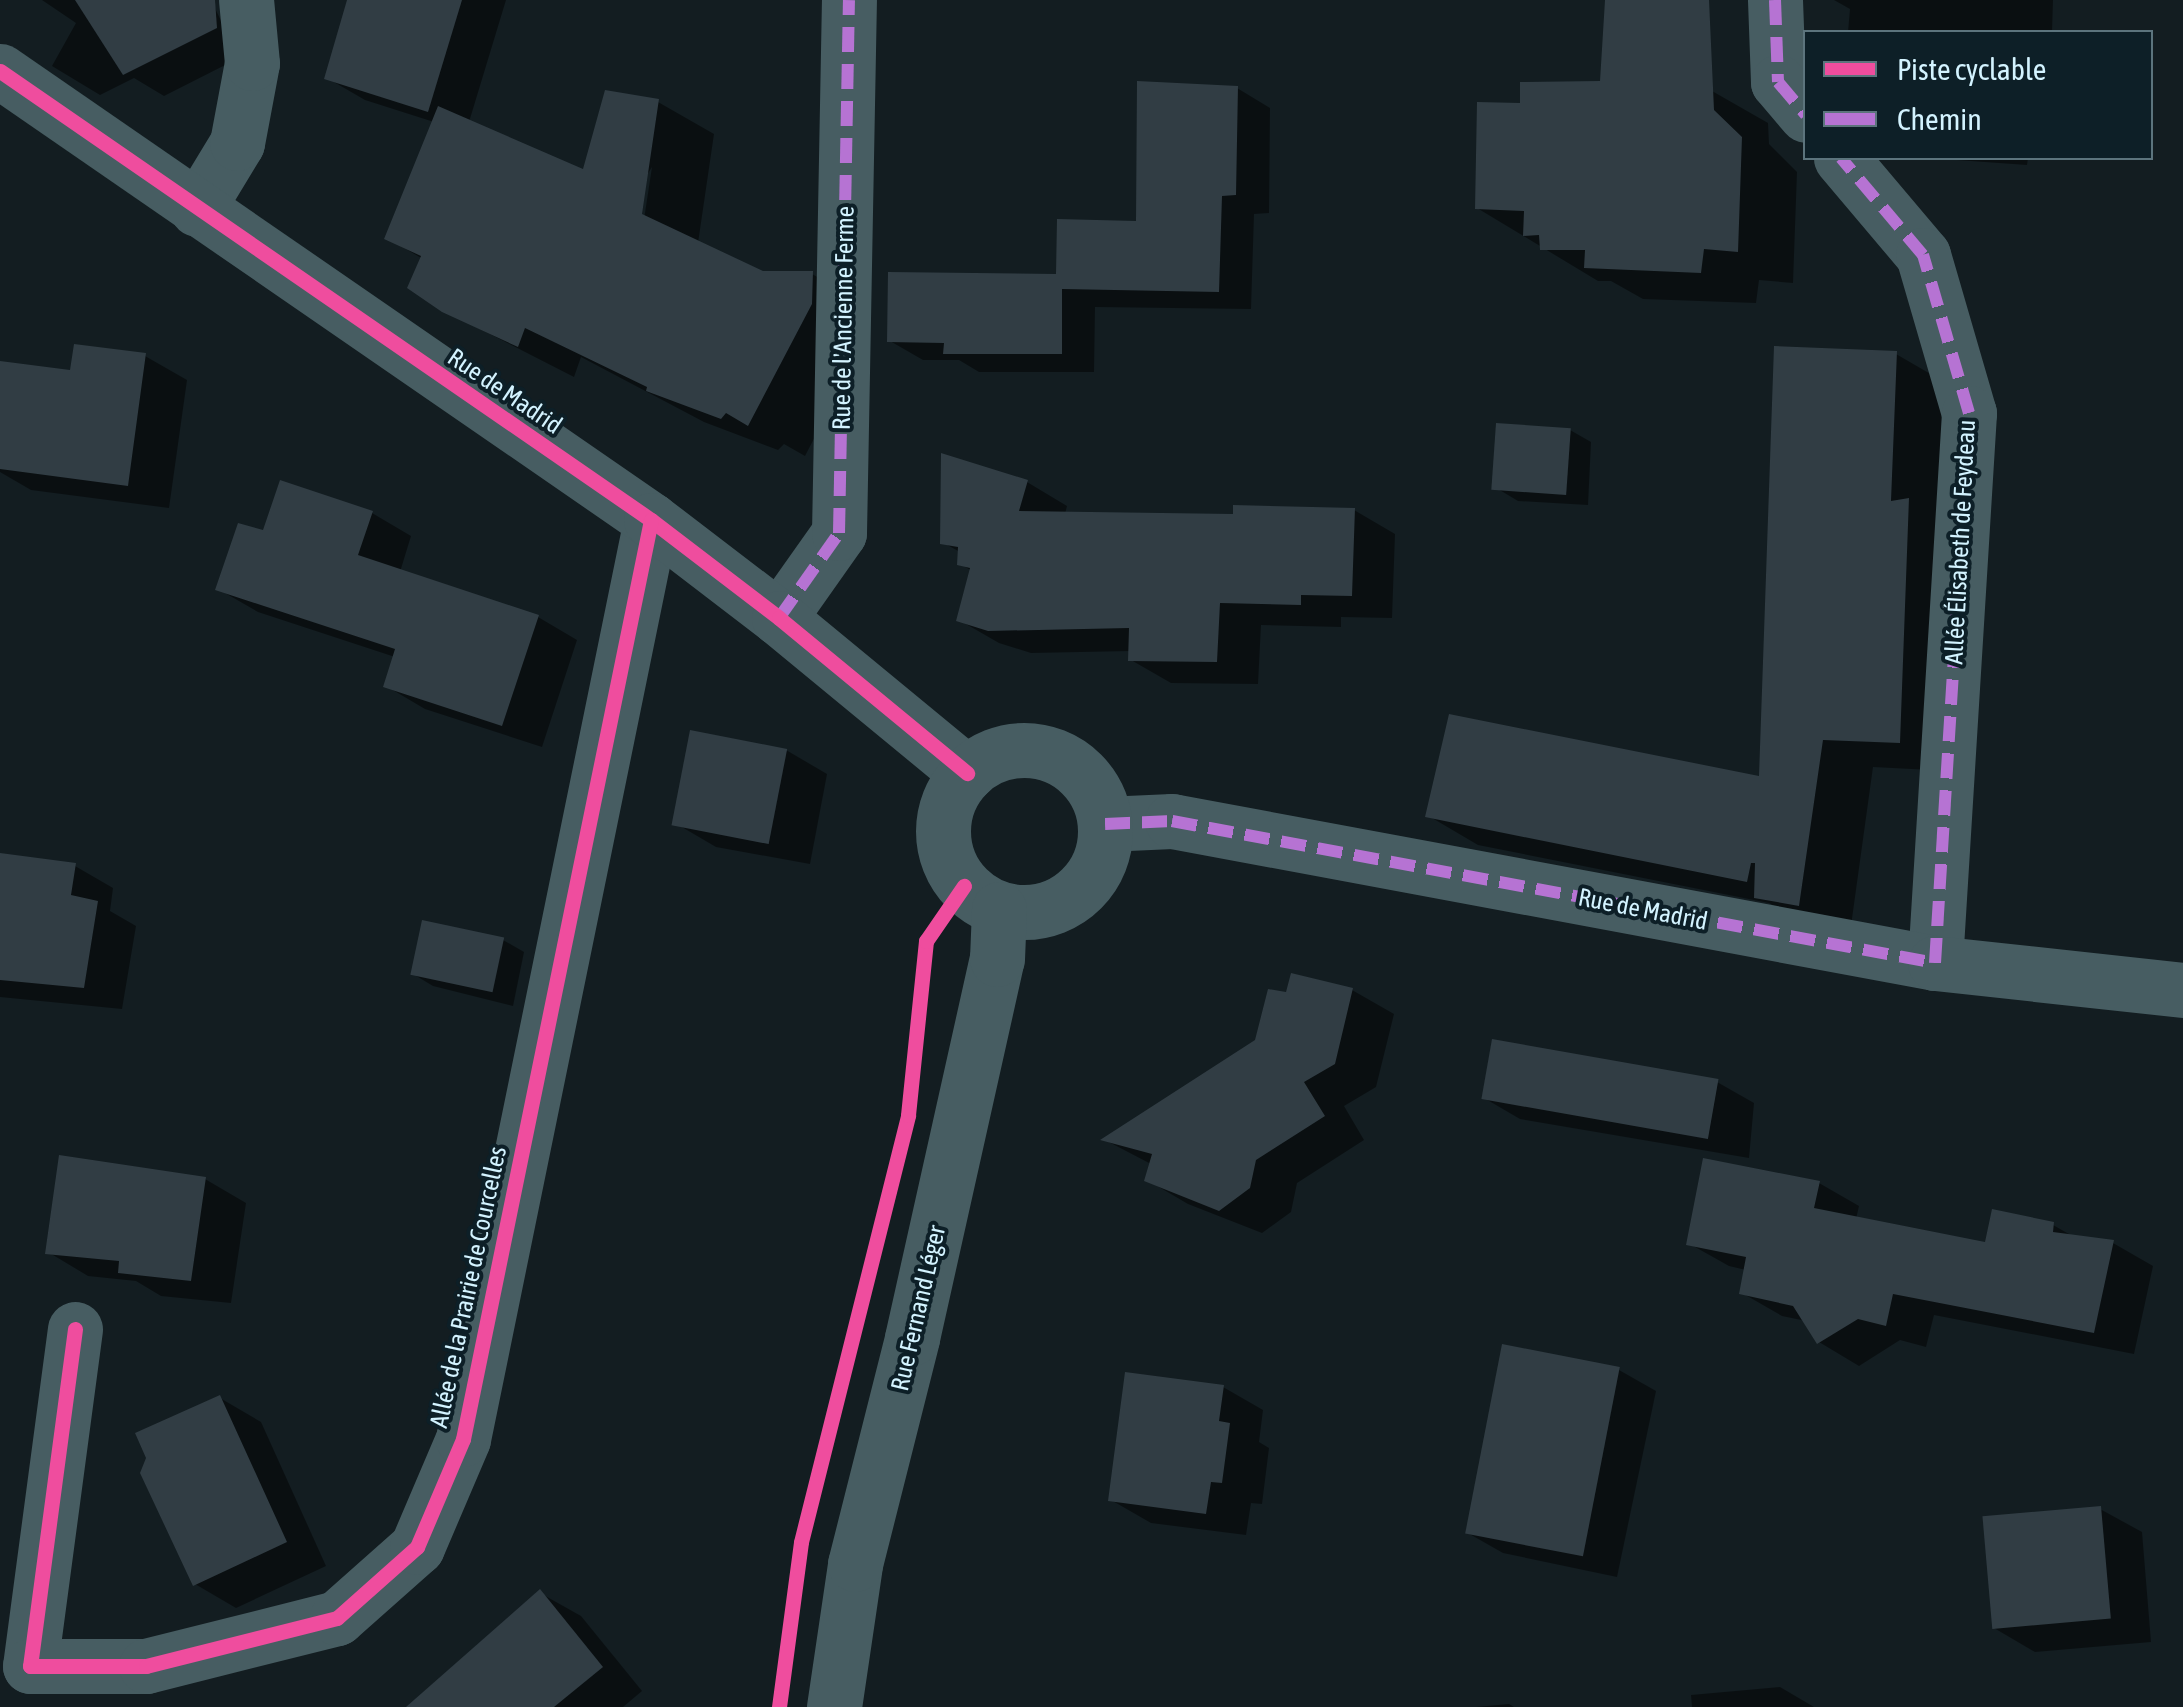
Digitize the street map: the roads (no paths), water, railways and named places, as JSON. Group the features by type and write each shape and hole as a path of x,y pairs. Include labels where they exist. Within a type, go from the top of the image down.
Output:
{"street":[{"path":"197,209 237,143 252,62 246,0"},
{"name":"Rue de l'Ancienne Ferme","path":"779,618 838,533 849,0"},
{"path":"1776,0 1778,82 1803,112"},
{"name":"Rue de Madrid","path":"0,71 650,520 779,618 967,772"},
{"name":"Allée Élisabeth de Feydeau","path":"1843,160 1923,255 1970,413 1934,963"},
{"name":"Allée de la Prairie de Courcelles","path":"75,1329 15,1678 146,1666 337,1618 417,1547 463,1439 650,520"},
{"path":"1015,751 1040,752 1064,761 1085,776 1098,798 1106,824 1103,850 1093,875 1075,895 1052,908 1026,913 999,909 964,886 949,864 943,841 948,804 967,772 988,757 1015,751"},
{"name":"Rue de Madrid","path":"1106,824 1172,821 1934,963 2183,990"},
{"name":"Rue Fernand Léger","path":"834,1707 855,1564 912,1338 997,959 999,909"}]}
